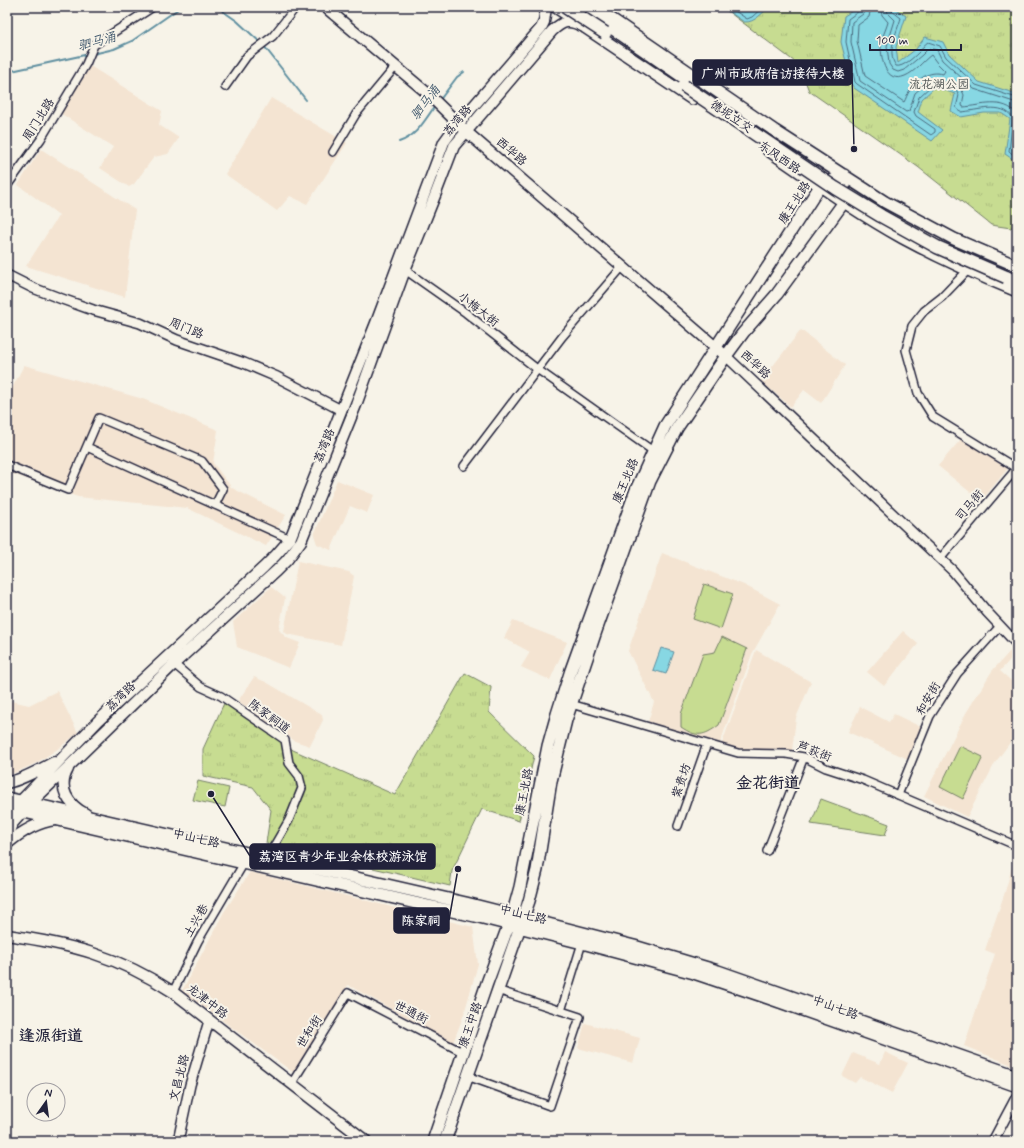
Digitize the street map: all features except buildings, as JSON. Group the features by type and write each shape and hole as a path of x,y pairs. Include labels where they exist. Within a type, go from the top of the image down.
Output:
{"highway":[{"name":"德坭立交","path":"565,7 836,188 881,216 937,247 1013,274"},
{"name":"德坭立交","path":"582,7 873,204 935,238 1013,274"}],"main road":[{"path":"325,7 396,66"},
{"name":"荔湾路","path":"16,808 72,763 174,664 264,583 296,550 304,536 351,416 405,270 436,193 449,144 447,137 541,28 544,22 546,7"},
{"path":"562,7 586,28"},
{"name":"东风西路","path":"598,9 775,131 900,210 954,239 1013,274"},
{"name":"荔湾路","path":"7,836 16,808 73,747 99,720 268,563 290,539 449,144 466,131 557,26 567,21 574,22 586,28"},
{"name":"东风西路","path":"586,28 844,202 888,229 968,270 1017,291"},
{"name":"西华路","path":"396,66 426,92 466,131 726,356"},
{"path":"844,175 844,202"},
{"name":"康王北路","path":"516,922 520,888 548,746 559,707 628,510 653,451 665,426 820,186 844,175"},
{"name":"康王北路","path":"516,922 533,888 546,805 554,767 571,704 650,481 677,428 726,356 743,333 777,294 844,202"},
{"path":"7,782 17,780 35,772 57,759 73,747"},
{"path":"72,763 64,778 63,789 70,802 79,811 94,819"},
{"path":"7,798 16,808"},
{"name":"中山七路","path":"16,808 58,820 244,863 465,908"},
{"name":"中山七路","path":"16,808 94,819 267,858 516,922 582,943 707,977 1017,1086"},
{"path":"7,844 32,827 44,822 58,820"},
{"name":"中山七路","path":"516,922 634,946 718,971 1017,1076"},
{"name":"康王中路","path":"445,1141 497,990 516,922"},
{"name":"康王中路","path":"433,1141 487,983 516,922"},
{"name":"龙津中路","path":"7,934 50,941 105,956 143,974 173,992 366,1141"}],"street":[{"name":"周门北路","path":"7,186 41,140 86,64 94,45 153,7"},
{"path":"224,87 247,56 273,36 296,7"},
{"name":"东风西路","path":"552,7 586,28"},
{"path":"332,152 356,114 396,66"},
{"path":"691,98 702,81"},
{"path":"764,147 775,131"},
{"path":"888,229 900,210"},
{"path":"464,466 562,337 623,266"},
{"name":"小梅大街","path":"405,270 466,313 537,369 653,451"},
{"path":"968,270 942,297 924,311 912,326 906,350 918,393 933,417 1017,468"},
{"name":"周门路","path":"7,275 33,288 62,299 93,310 140,322 177,340 244,363 277,377 351,416"},
{"name":"西华路","path":"726,356 953,571 1017,644"},
{"path":"702,368 711,366 713,369 713,376"},
{"path":"7,465 68,490 99,418 202,462 223,489 215,505"},
{"path":"87,446 290,539"},
{"name":"司马街","path":"940,559 1017,468"},
{"name":"和安街","path":"898,795 930,716 957,674 1000,626"},
{"name":"陈家祠道","path":"174,664 201,687 221,696 285,740 289,763 299,776 302,788 289,820 267,858"},
{"name":"芦荻街","path":"571,704 738,753 786,754 804,757 826,768 863,780 1017,846"},
{"name":"紫贵坊","path":"678,826 707,744"},
{"path":"767,851 804,757"},
{"name":"土兴巷","path":"173,992 198,940 244,863"},
{"path":"561,1011 582,943"},
{"path":"467,1076 550,1106 580,1017 497,990"},
{"name":"世通街","path":"348,993 464,1053"},
{"name":"世和街","path":"292,1083 348,993"},
{"name":"文昌北路","path":"178,1141 190,1085 210,1021"},
{"path":"993,1141 1017,1096"}],"shaded area":[{"path":"90,66 162,111 159,125 179,138 168,154 154,157 134,184 129,187 100,168 113,147 60,113"},
{"path":"271,98 347,143 307,204 290,196 277,211 225,174"},
{"path":"41,149 135,210 125,297 26,266 59,215 18,185"},
{"path":"801,330 845,365 821,403 804,390 791,407 761,381"},
{"path":"24,365 143,399 218,430 213,463 232,488 286,515 266,546 187,508 78,497 7,472 7,398"},
{"path":"962,438 1010,466 981,501 938,466"},
{"path":"337,480 374,495 367,513 350,506 331,550 317,544 314,535"},
{"path":"662,553 744,585 780,604 752,654 720,743 648,722 654,702 628,651"},
{"path":"298,561 349,572 354,576 341,645 287,634 284,631"},
{"path":"271,587 285,598 279,630 287,638 300,643 289,668 237,647 233,622"},
{"path":"513,621 567,642 550,680 521,667 530,652 504,638"},
{"path":"903,631 918,644 884,686 867,672"},
{"path":"1013,648 1017,652 1000,671 1017,686 1017,733 995,763 967,817 924,796 966,713 992,671"},
{"path":"756,650 811,682 796,718 792,751 740,751 721,746"},
{"path":"254,677 266,682 322,715 323,720 310,746 295,741 238,701"},
{"path":"57,691 78,733 38,762 10,775 7,767 7,700 29,705"},
{"path":"860,707 889,722 894,714 923,728 908,759 848,732"},
{"path":"1017,849 1017,1067 964,1046 995,954 985,950 1005,892"},
{"path":"250,872 473,927 478,964 464,1014 453,1043 348,985 294,1073 182,991 224,912"},
{"path":"585,1023 640,1038 633,1063 578,1048"},
{"path":"885,1052 908,1063 892,1093 860,1077 855,1083 842,1076 853,1053 880,1064"}],"green space":[{"name":"流花湖公园","path":"722,7 1017,7 1017,221 1011,228 991,225 918,167 809,91 799,65"},
{"path":"704,584 733,594 721,629 693,619"},
{"path":"722,637 747,649 719,725 709,732 700,734 692,733 681,727 681,714 703,654 715,652"},
{"path":"465,673 491,687 489,712 534,756 519,821 482,809 452,871 450,886 266,843 271,810 253,787 203,776 203,749 225,701 293,750 395,795"},
{"path":"960,746 983,757 963,799 940,787"},
{"path":"198,781 229,788 225,807 193,800"},
{"path":"821,799 889,824 885,835 811,824"}],"water":[{"path":"722,7 771,7 752,21 744,22"},
{"path":"859,7 893,7 906,16 896,47 898,63 916,49 925,37 943,42 949,54 979,82 1017,94 1017,162 1005,154 1010,119 1001,113 984,113 961,117 951,111 955,94 935,87 922,99 918,112 942,130 932,141 854,88 841,42 844,16"},
{"path":"661,648 674,652 666,674 653,670"}],"waterway":[{"name":"驷马涌","path":"93,54 114,49 132,41 181,7"},
{"name":"驷马涌","path":"217,7 237,21 261,43"},
{"name":"驷马涌","path":"264,46 306,100"},
{"name":"驷马涌","path":"7,72 89,54"},
{"name":"驷马涌","path":"439,101 457,77 464,72"},
{"name":"驷马涌","path":"399,142 411,136 424,122 435,106"}],"place":[{"name":"广州市政府信访接待大楼","path":"854,149"},
{"name":"荔湾区青少年业余体校游泳馆","path":"211,794"},
{"name":"陈家祠","path":"458,869"}],"district":[{"name":"金花街道","path":"768,783"},
{"name":"逢源街道","path":"51,1036"}]}
